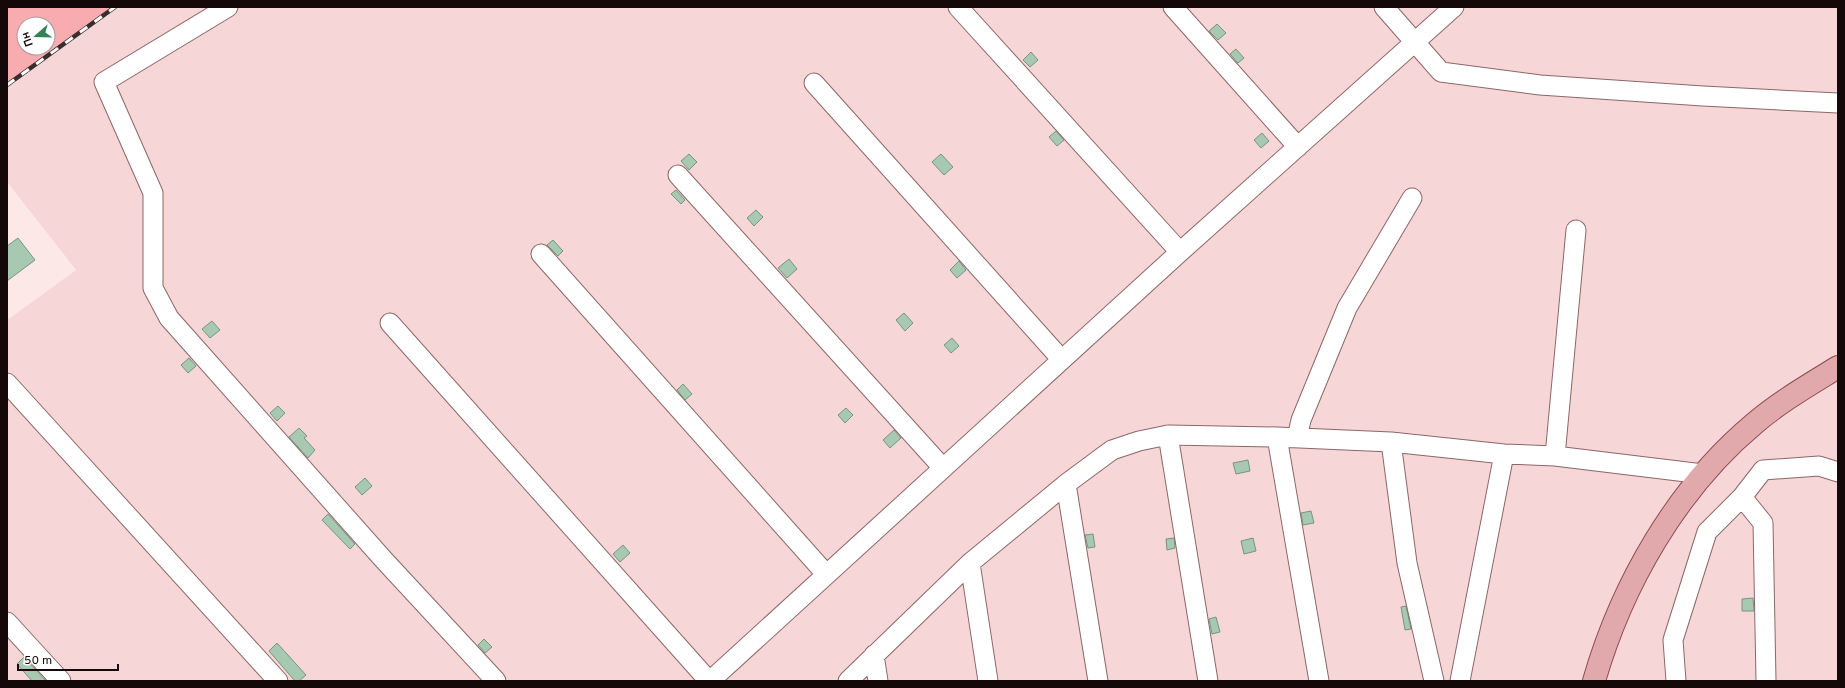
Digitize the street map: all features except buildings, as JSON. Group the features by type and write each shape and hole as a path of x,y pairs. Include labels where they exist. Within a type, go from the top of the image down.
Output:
{"main road":[{"path":"1594,681 1603,650 1632,584 1656,541 1685,496 1703,474 1755,423 1790,396 1838,367"}],"lane":[{"path":"228,7 104,82 153,193 153,288 168,318 383,559 496,681"},
{"path":"958,7 1180,252"},
{"path":"1173,7 1298,147"},
{"path":"1384,7 1441,72 1540,85 1838,103"},
{"path":"390,323 710,681 1180,252 1454,7"},
{"path":"814,83 1062,360"},
{"path":"678,175 942,468"},
{"path":"1297,438 1301,420 1347,308 1412,198"},
{"path":"1555,456 1576,230"},
{"path":"541,254 826,574"},
{"path":"7,383 278,681"},
{"path":"848,681 970,563 1066,484 1112,450 1139,440 1168,435 1277,437 1391,442 1504,454 1555,456 1703,474"},
{"path":"1168,435 1208,681"},
{"path":"1277,437 1319,681"},
{"path":"1391,442 1407,563 1434,681"},
{"path":"1460,681 1504,454"},
{"path":"1676,681 1673,640 1707,532 1742,497 1763,470 1819,466 1838,472"},
{"path":"1066,484 1098,681"},
{"path":"1742,497 1763,523 1766,681"},
{"path":"970,563 988,681"},
{"path":"7,622 61,681"},
{"path":"874,655 878,681"}],"shaded area":[{"path":"7,7 116,7 56,50 56,16 16,16 16,56 48,56 7,86"},
{"path":"116,7 1838,7 1838,681 7,681 7,320 76,270 7,182 7,86 48,56 56,56 56,50"},
{"path":"7,182 76,270 7,320"}],"railway":[{"path":"7,85 115,7"}]}
